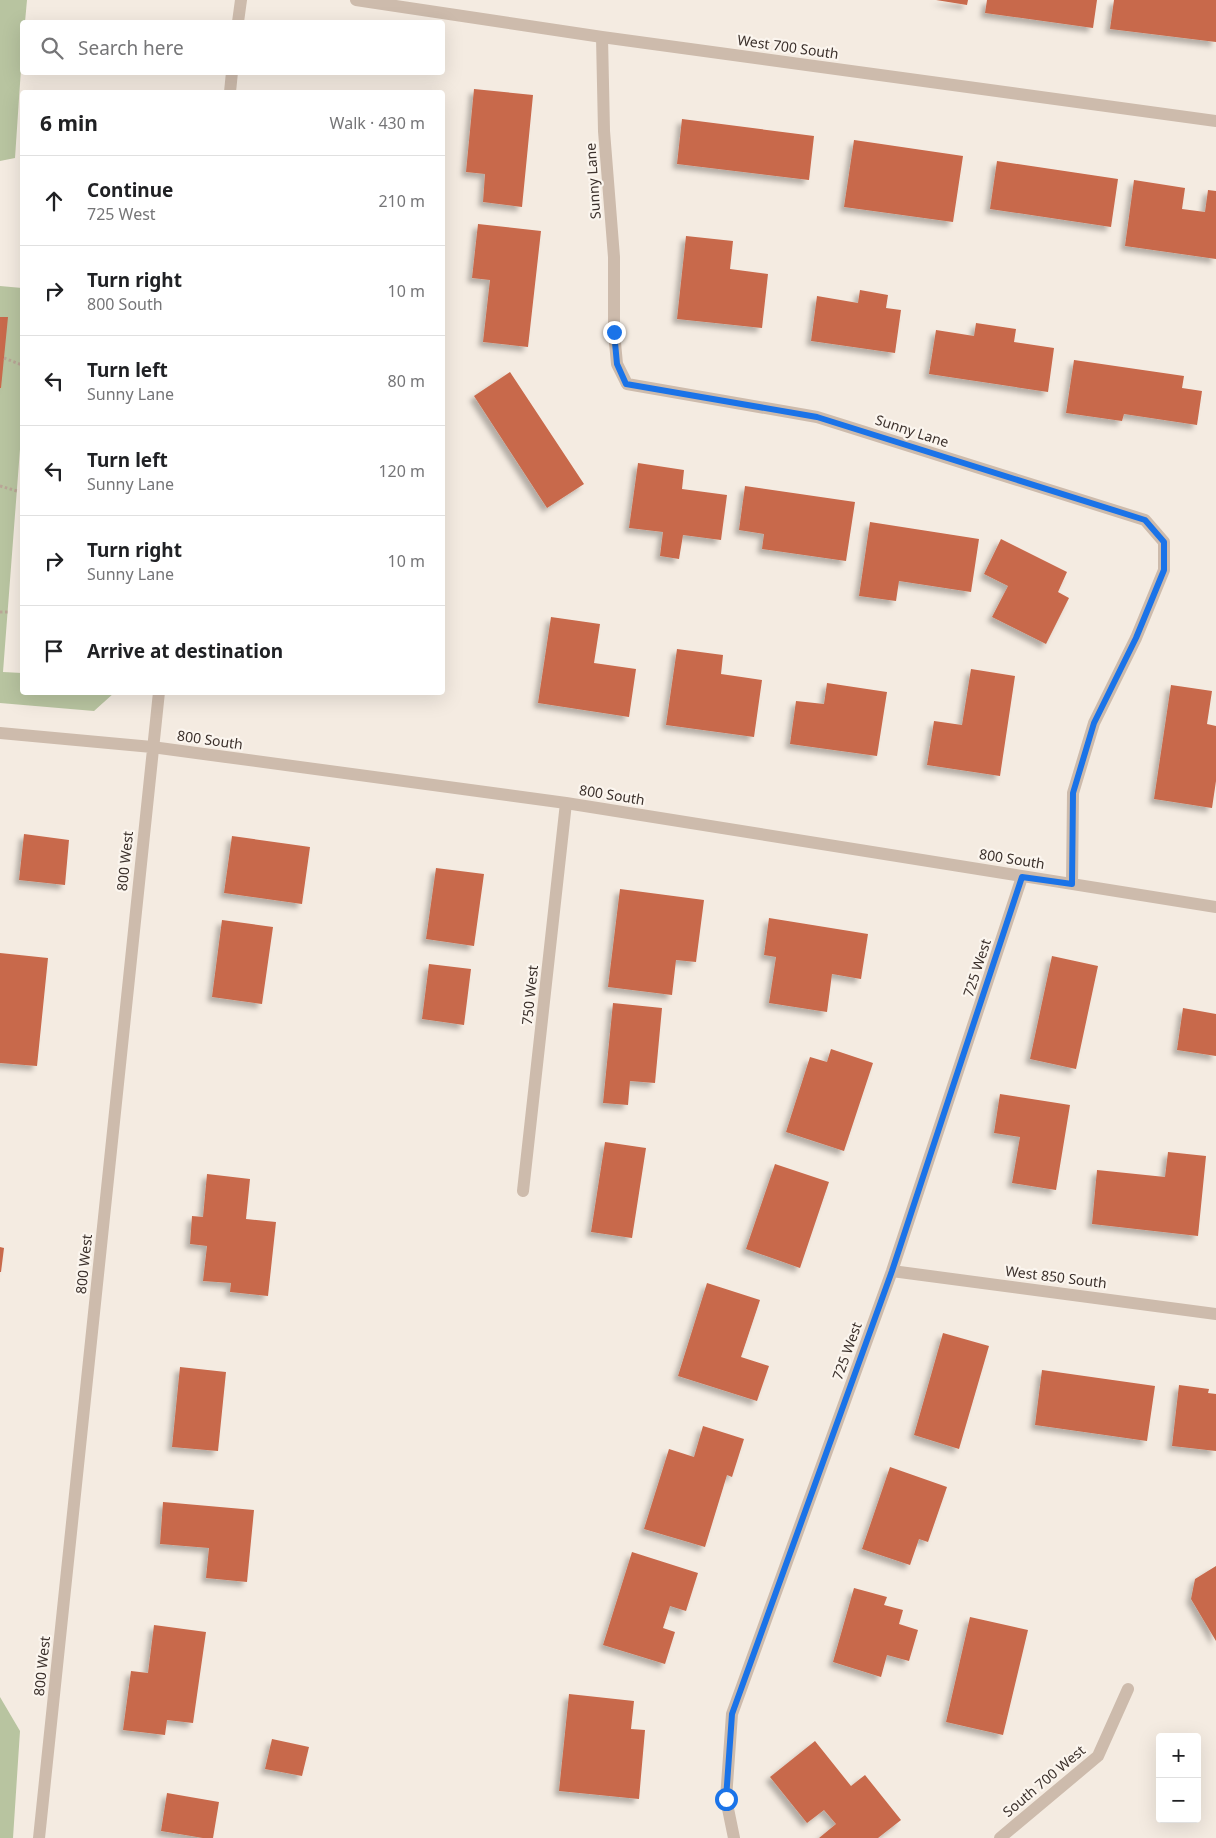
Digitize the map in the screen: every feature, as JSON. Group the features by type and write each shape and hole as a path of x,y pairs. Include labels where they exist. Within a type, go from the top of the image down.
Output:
{"street":[{"path":"238,20 241,0"},
{"name":"West 700 South","path":"356,0 602,37 1216,121"},
{"name":"Sunny Lane","path":"602,37 604,131 614,257 614,332 617,364 626,384 817,417 1145,520 1164,542 1164,570 1136,638 1094,723 1073,793 1072,884"},
{"path":"230,90 232,75"},
{"name":"800 West","path":"39,1838 159,695"},
{"name":"800 South","path":"0,733 152,747 566,803 1216,907"},
{"name":"750 West","path":"523,1191 566,803"},
{"name":"725 West","path":"734,1838 726,1799 732,1714 892,1271 1022,877"},
{"name":"West 850 South","path":"892,1271 1216,1314"},
{"name":"South 700 West","path":"1000,1838 1098,1756 1128,1689"}],"path":[{"path":"4,358 20,364"},
{"path":"0,486 17,491"},
{"path":"0,612 8,612"}],"green space":[{"path":"0,0 27,0 25,20 20,20 21,75 15,158 0,161"},
{"path":"0,286 20,288 20,449 3,672 20,673 20,695 112,695 94,711 0,703"},
{"path":"0,1697 20,1731 13,1838 0,1838"}],"building":[{"path":"936,0 968,0 967,5"},
{"path":"987,0 1097,0 1093,28 985,13"},
{"path":"1114,0 1216,0 1216,42 1110,29"},
{"path":"474,89 533,95 522,207 483,202 485,174 466,172"},
{"path":"682,119 814,136 809,180 677,164"},
{"path":"854,140 963,156 953,222 844,207"},
{"path":"997,161 1118,179 1111,227 990,209"},
{"path":"1134,180 1185,188 1182,209 1205,212 1208,190 1216,191 1216,259 1125,246"},
{"path":"478,224 541,231 528,347 483,342 490,280 472,278"},
{"path":"686,236 733,241 730,269 768,274 762,328 677,319"},
{"path":"860,290 888,295 886,308 901,310 895,353 811,341 817,296 858,303"},
{"path":"0,317 8,317 1,388 0,388"},
{"path":"976,323 1016,329 1014,342 1054,348 1048,392 929,374 936,330 974,336"},
{"path":"1074,360 1184,376 1182,388 1202,391 1197,425 1124,414 1122,421 1066,413"},
{"path":"510,372 584,484 547,508 474,396"},
{"path":"638,463 684,470 682,489 727,495 721,540 683,535 679,559 660,556 663,532 629,528"},
{"path":"745,486 855,502 846,561 762,549 764,534 739,530"},
{"path":"870,522 979,539 971,592 899,581 896,601 859,596"},
{"path":"1001,539 1067,572 1058,592 1069,598 1046,644 992,617 1008,586 984,574"},
{"path":"551,617 600,624 594,663 636,669 629,717 538,703"},
{"path":"677,649 723,655 721,674 762,680 754,737 666,725"},
{"path":"971,669 1015,676 1000,776 927,765 934,721 962,725"},
{"path":"827,683 887,692 877,756 790,744 796,701 824,704"},
{"path":"1171,685 1212,691 1207,724 1216,726 1216,781 1212,808 1154,799"},
{"path":"24,834 69,840 65,885 19,880"},
{"path":"232,836 310,847 302,904 224,893"},
{"path":"436,868 484,874 474,946 426,939"},
{"path":"620,889 704,900 696,962 676,960 672,995 608,987"},
{"path":"769,918 868,934 861,979 832,974 827,1012 769,1003 776,957 764,955"},
{"path":"222,920 273,927 262,1004 212,997"},
{"path":"0,953 48,958 37,1066 0,1063"},
{"path":"1052,956 1098,966 1076,1069 1030,1059"},
{"path":"429,964 471,969 464,1025 422,1019"},
{"path":"613,1003 662,1008 655,1083 630,1081 628,1105 603,1103"},
{"path":"1183,1008 1216,1014 1216,1056 1177,1050"},
{"path":"831,1049 873,1063 844,1151 786,1132 810,1057 827,1062"},
{"path":"1000,1094 1070,1105 1056,1190 1012,1183 1020,1137 994,1133"},
{"path":"605,1142 646,1148 632,1238 591,1232"},
{"path":"1168,1152 1206,1156 1198,1236 1092,1224 1097,1170 1165,1177"},
{"path":"775,1164 829,1182 800,1268 746,1249"},
{"path":"207,1174 250,1179 246,1219 276,1222 268,1296 230,1292 231,1283 203,1281 207,1246 190,1244 192,1216 203,1217"},
{"path":"0,1247 4,1248 1,1272 0,1272"},
{"path":"707,1283 760,1300 741,1357 769,1366 757,1401 678,1376"},
{"path":"943,1333 989,1346 959,1449 914,1435"},
{"path":"180,1367 226,1372 218,1451 172,1447"},
{"path":"1042,1370 1155,1386 1147,1441 1035,1425"},
{"path":"1179,1385 1209,1389 1208,1393 1216,1394 1216,1451 1172,1446"},
{"path":"703,1426 744,1439 732,1477 727,1475 705,1547 644,1529 669,1449 694,1457"},
{"path":"890,1467 947,1487 928,1542 919,1539 910,1565 862,1549"},
{"path":"163,1502 254,1510 247,1582 206,1578 209,1548 160,1544"},
{"path":"632,1552 698,1573 686,1611 670,1606 663,1628 675,1632 665,1664 603,1645"},
{"path":"1216,1566 1216,1641 1191,1599 1195,1579"},
{"path":"854,1588 887,1597 884,1605 903,1610 899,1624 918,1630 909,1661 887,1655 881,1677 833,1662"},
{"path":"970,1617 1028,1630 1003,1735 946,1722"},
{"path":"154,1625 206,1632 193,1723 167,1720 165,1735 123,1730 131,1671 148,1673"},
{"path":"569,1694 634,1701 631,1729 645,1730 639,1799 559,1791"},
{"path":"272,1739 309,1747 302,1776 265,1769"},
{"path":"815,1741 851,1786 865,1775 901,1820 878,1838 819,1838 836,1824 824,1810 807,1823 770,1777"},
{"path":"167,1793 219,1802 213,1838 161,1831"}],"route":[{"path":"614,332 617,364 626,384 817,417 1145,520 1164,542 1164,570 1136,638 1094,723 1073,793 1072,884 1022,877 892,1271 732,1714 726,1799"}]}
